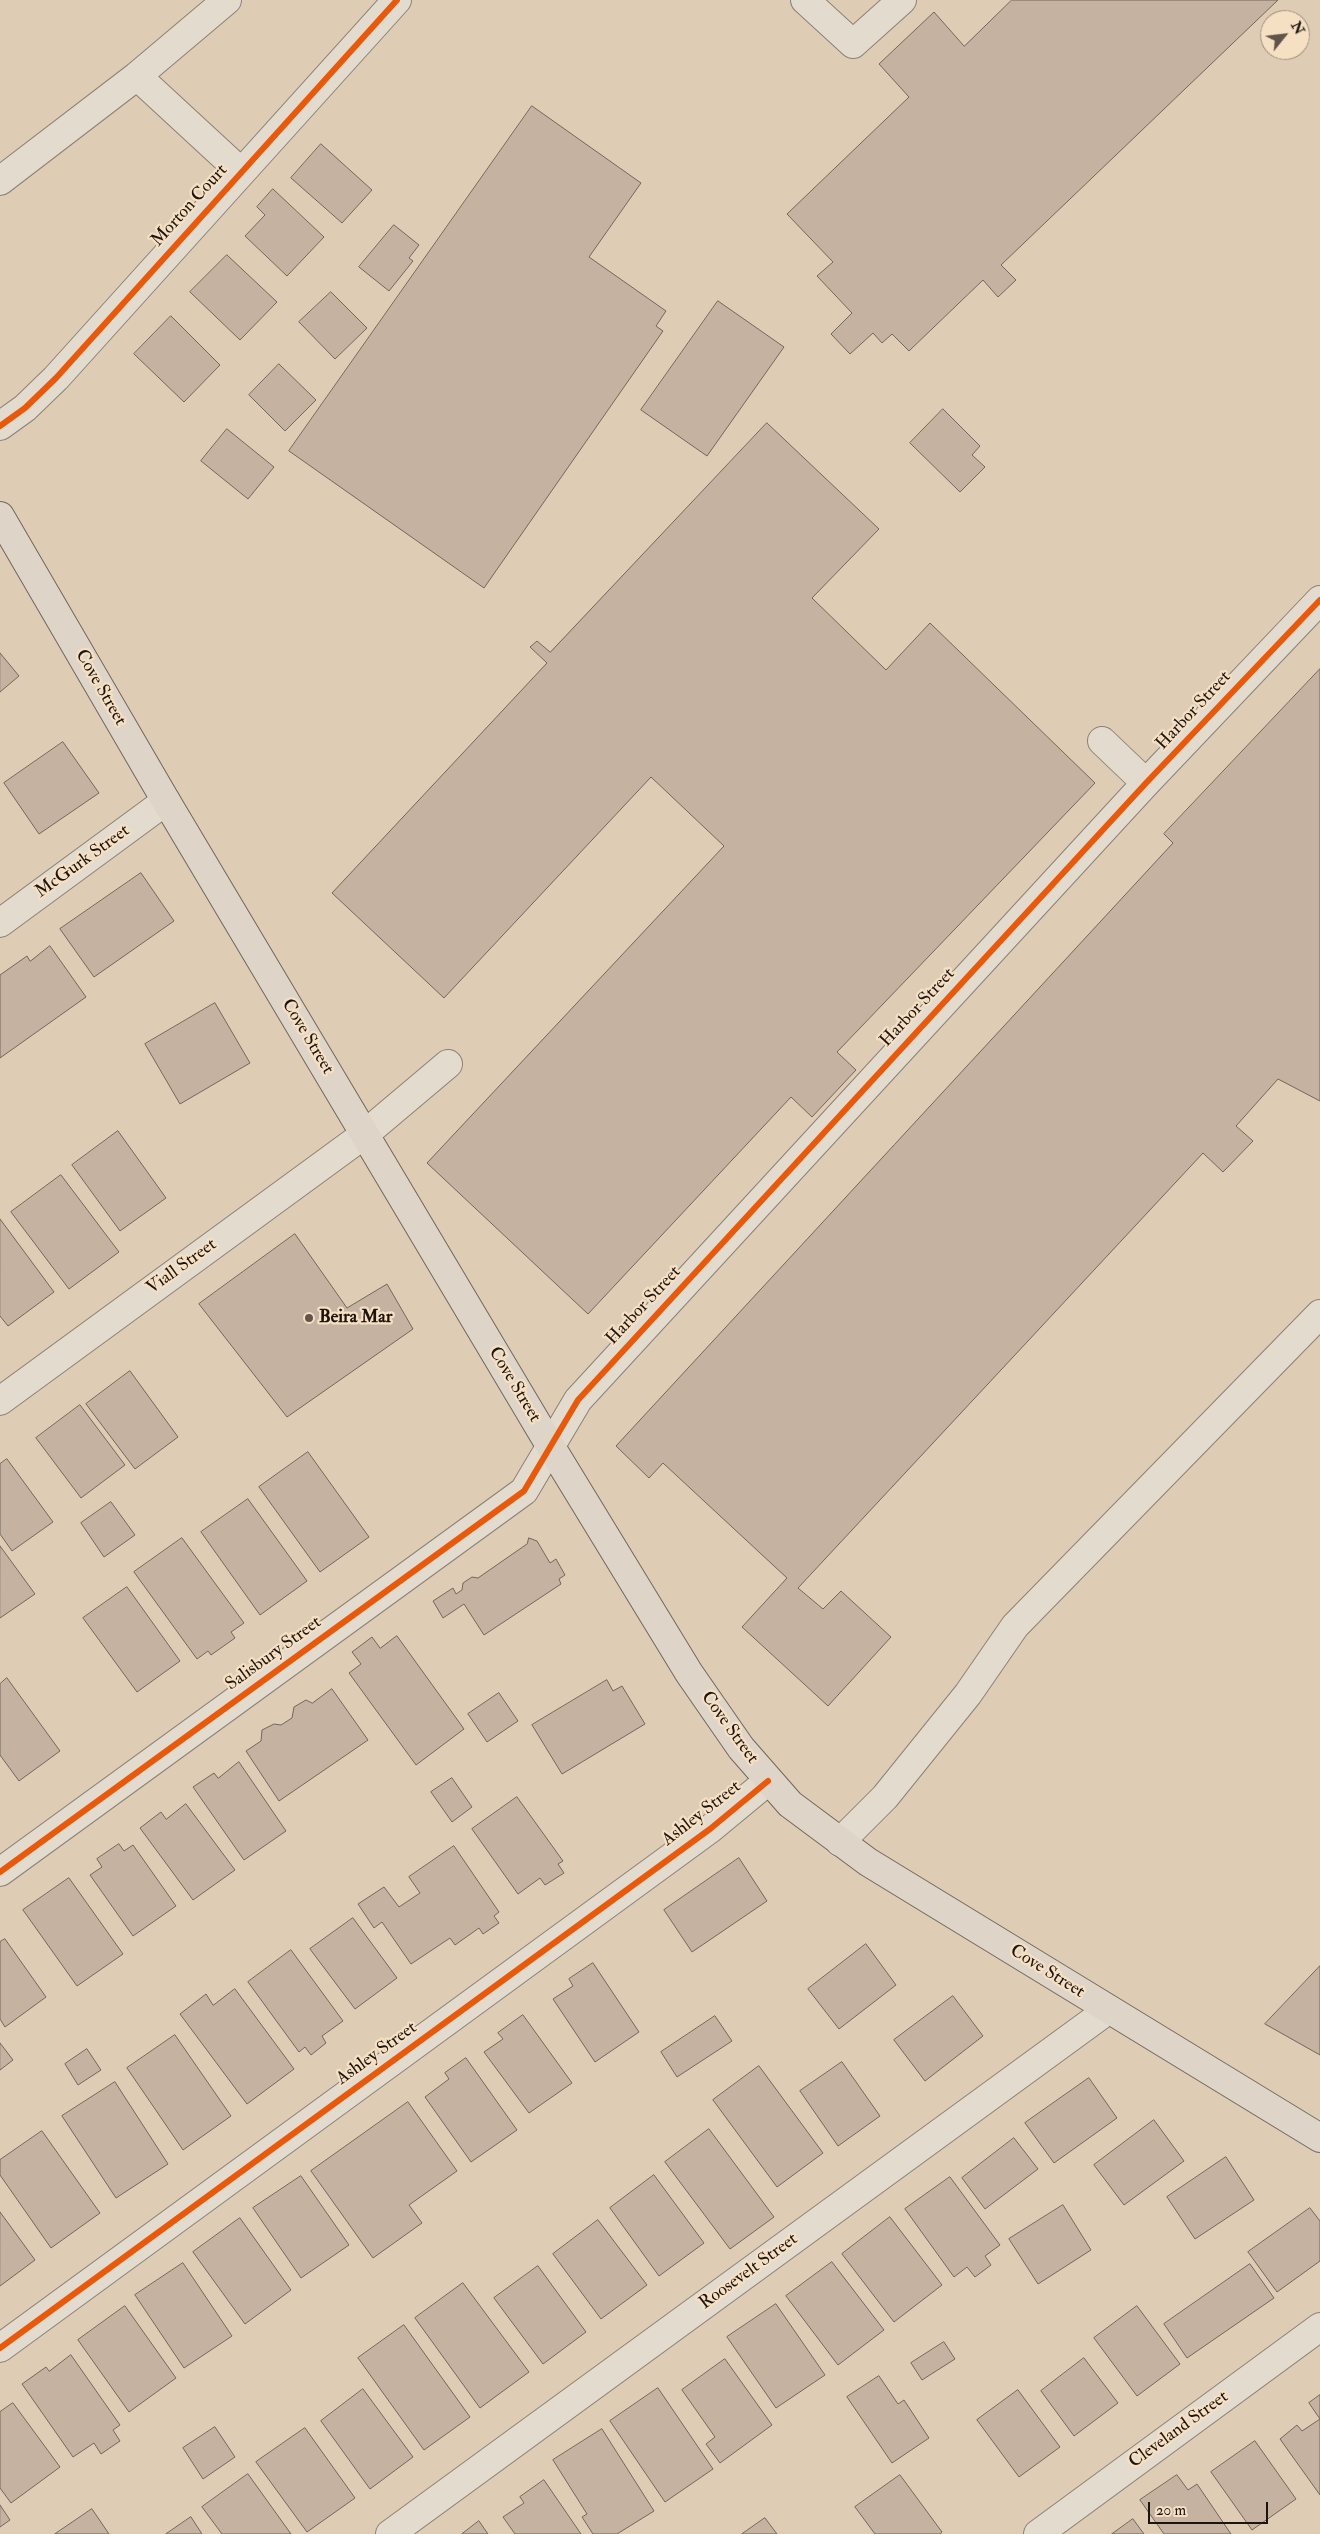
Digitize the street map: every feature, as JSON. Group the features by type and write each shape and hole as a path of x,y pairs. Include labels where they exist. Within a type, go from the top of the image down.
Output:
{"main road":[{"name":"Cove Street","path":"0,516 166,801 551,1447 689,1673 741,1748 790,1804 868,1862 1320,2138"}],"street":[{"path":"0,181 137,76 227,0"},
{"name":"Morton Court","path":"0,426 25,408 56,378 397,0"},
{"path":"805,0 853,44 902,0"},
{"path":"137,76 241,172"},
{"name":"Harbor Street","path":"551,1447 578,1400 1146,783 1320,600"},
{"path":"1102,741 1146,783"},
{"name":"McGurk Street","path":"0,924 166,801"},
{"name":"Viall Street","path":"0,1401 365,1134 448,1064"},
{"path":"840,1842 885,1797 968,1694 1015,1626 1320,1314"},
{"name":"Salisbury Street","path":"0,1872 524,1491 551,1447"},
{"name":"Ashley Street","path":"0,2348 710,1829 768,1780"},
{"name":"Roosevelt Street","path":"390,2534 1108,2010"},
{"name":"Cleveland Street","path":"1038,2534 1320,2327"}],"building":[{"path":"1012,0 1278,0 1268,10 1260,10 1260,17 1001,265 1016,280 998,297 983,280 909,351 892,334 882,343 873,333 850,354 831,334 852,313 817,276 833,262 787,214 909,97 879,64 934,12 964,46"},
{"path":"532,106 641,183 589,257 666,311 656,326 663,331 484,588 289,451"},
{"path":"321,144 372,190 342,223 291,178"},
{"path":"273,189 324,237 287,276 245,236 265,215 257,207"},
{"path":"394,225 419,245 409,258 413,261 389,291 359,267"},
{"path":"227,255 277,302 240,340 190,292"},
{"path":"331,292 367,328 335,359 299,322"},
{"path":"718,301 784,347 707,456 641,410"},
{"path":"171,316 220,365 184,402 134,354"},
{"path":"279,364 316,400 285,431 249,395"},
{"path":"943,409 980,446 972,455 985,467 960,492 910,443"},
{"path":"767,423 879,529 812,598 886,670 930,623 1095,783 837,1052 856,1070 812,1117 791,1097 588,1314 427,1163 724,846 651,777 444,998 332,893 547,663 530,647 537,641 550,652"},
{"path":"227,429 274,467 248,499 201,461"},
{"path":"0,653 19,676 0,692"},
{"path":"1320,669 1320,1101 1278,1079 1236,1126 1253,1141 1223,1172 1203,1153 798,1588 823,1609 841,1591 891,1637 828,1706 742,1627 787,1578 663,1463 649,1478 616,1446 1173,843 1164,834"},
{"path":"63,742 99,793 39,834 4,783"},
{"path":"141,873 174,921 94,977 60,929"},
{"path":"50,946 86,997 0,1058 0,975 27,956 30,961"},
{"path":"215,1003 250,1063 180,1104 145,1044"},
{"path":"118,1131 166,1198 120,1231 72,1165"},
{"path":"61,1175 119,1252 69,1289 11,1212"},
{"path":"0,1219 54,1292 8,1326 0,1316"},
{"name":"Beira Mar","path":"295,1234 347,1308 387,1284 413,1329 287,1417 199,1304"},
{"path":"130,1371 178,1437 135,1469 86,1404"},
{"path":"80,1405 125,1465 81,1498 36,1438"},
{"path":"308,1452 369,1537 320,1572 259,1487"},
{"path":"7,1459 53,1522 12,1551 0,1534 0,1464"},
{"path":"248,1499 307,1581 260,1615 201,1532"},
{"path":"111,1502 135,1535 104,1557 81,1523"},
{"path":"182,1538 244,1623 231,1632 235,1638 211,1655 208,1651 197,1659 134,1572"},
{"path":"529,1538 537,1541 550,1563 556,1559 565,1575 559,1579 561,1584 484,1635 464,1604 443,1618 433,1601 453,1588 456,1594 462,1590 463,1583 472,1577 478,1578 527,1544"},
{"path":"0,1546 35,1594 0,1618"},
{"path":"127,1587 180,1661 137,1692 83,1618"},
{"path":"397,1636 464,1729 416,1765 349,1673 361,1664 352,1652 372,1637 380,1648"},
{"path":"7,1678 60,1751 19,1781 0,1755 0,1684"},
{"path":"607,1680 613,1691 622,1686 645,1724 562,1774 532,1725"},
{"path":"332,1689 368,1740 279,1801 246,1751 261,1741 262,1730 274,1724 281,1725 292,1718 294,1707 306,1700 312,1703"},
{"path":"499,1693 518,1721 487,1742 468,1714"},
{"path":"239,1762 286,1831 244,1860 193,1787 214,1773 218,1778"},
{"path":"452,1778 472,1807 452,1822 431,1792"},
{"path":"517,1797 563,1861 558,1864 564,1873 545,1885 540,1878 518,1894 472,1829"},
{"path":"186,1804 235,1870 193,1900 140,1828 161,1812 166,1819"},
{"path":"119,1844 124,1851 133,1845 176,1906 133,1936 90,1875 102,1867 97,1859"},
{"path":"454,1846 499,1912 494,1916 499,1923 483,1934 479,1928 455,1945 450,1938 411,1964 382,1922 374,1928 358,1904 384,1887 399,1907 420,1893 409,1877"},
{"path":"739,1858 767,1901 692,1952 664,1910"},
{"path":"69,1878 123,1954 77,1986 23,1910"},
{"path":"353,1918 397,1978 355,2009 310,1949"},
{"path":"5,1939 46,1997 5,2027 0,2019 0,1942"},
{"path":"866,1944 896,1985 839,2029 808,1989"},
{"path":"291,1950 343,2021 322,2036 326,2043 311,2055 305,2047 299,2052 248,1982"},
{"path":"593,1963 639,2032 595,2062 553,1999 573,1986 569,1979"},
{"path":"1320,1966 1320,2055 1265,2024"},
{"path":"235,1989 294,2069 247,2104 180,2014 206,1994 213,2005"},
{"path":"953,1996 983,2036 925,2081 894,2040"},
{"path":"523,2015 572,2083 529,2113 484,2052 503,2039 498,2033"},
{"path":"715,2016 732,2041 677,2077 661,2052"},
{"path":"175,2035 231,2116 183,2150 127,2068"},
{"path":"0,2043 13,2060 0,2070"},
{"path":"87,2049 101,2070 78,2085 65,2064"},
{"path":"466,2058 517,2130 471,2162 425,2097 449,2079 445,2073"},
{"path":"842,2062 880,2116 838,2146 800,2091"},
{"path":"759,2066 823,2153 777,2187 713,2100"},
{"path":"1089,2078 1117,2118 1054,2163 1025,2123"},
{"path":"115,2082 168,2164 116,2198 62,2116"},
{"path":"408,2102 457,2171 409,2205 422,2223 373,2258 311,2171"},
{"path":"1154,2120 1184,2161 1124,2205 1094,2165"},
{"path":"709,2129 774,2217 730,2249 665,2162"},
{"path":"42,2131 100,2213 51,2248 0,2175 0,2160"},
{"path":"1014,2138 1038,2169 985,2209 962,2178"},
{"path":"1226,2157 1254,2200 1195,2239 1167,2197"},
{"path":"654,2175 704,2243 659,2276 610,2208"},
{"path":"301,2176 349,2245 301,2278 253,2208"},
{"path":"950,2177 1000,2245 985,2256 991,2265 975,2277 967,2267 954,2277 905,2209"},
{"path":"1063,2205 1091,2250 1038,2284 1009,2239"},
{"path":"1310,2208 1320,2221 1320,2261 1277,2292 1248,2252"},
{"path":"0,2212 35,2260 0,2286"},
{"path":"890,2217 942,2285 894,2322 842,2254"},
{"path":"240,2218 291,2290 245,2324 193,2252"},
{"path":"598,2220 647,2285 601,2319 553,2254"},
{"path":"832,2262 884,2330 838,2365 786,2296"},
{"path":"183,2263 232,2336 184,2368 135,2295"},
{"path":"1250,2264 1274,2298 1187,2358 1164,2324"},
{"path":"538,2266 586,2332 543,2364 494,2298"},
{"path":"463,2283 529,2372 480,2408 415,2318"},
{"path":"776,2304 825,2375 776,2408 727,2337"},
{"path":"125,2306 176,2378 129,2412 78,2340"},
{"path":"1137,2306 1180,2364 1137,2396 1094,2338"},
{"path":"404,2325 470,2417 424,2450 358,2358"},
{"path":"944,2342 955,2359 922,2380 911,2363"},
{"path":"71,2355 120,2425 113,2430 120,2441 101,2454 94,2443 73,2457 22,2384 46,2367 49,2371"},
{"path":"1084,2358 1118,2403 1074,2436 1041,2391"},
{"path":"725,2359 772,2425 720,2463 706,2444 715,2437 682,2390"},
{"path":"879,2376 898,2404 904,2400 929,2438 892,2463 847,2397"},
{"path":"658,2388 713,2469 665,2502 610,2421"},
{"path":"363,2389 413,2457 370,2489 321,2421"},
{"path":"1018,2390 1060,2447 1019,2477 977,2420"},
{"path":"1320,2395 1320,2419 1309,2403"},
{"path":"13,2403 60,2467 11,2503 0,2488 0,2412"},
{"path":"1320,2419 1320,2495 1280,2439 1297,2425 1302,2431"},
{"path":"215,2427 235,2457 203,2479 183,2448"},
{"path":"305,2428 355,2498 307,2532 256,2462"},
{"path":"602,2429 654,2511 617,2534 593,2534 582,2517 587,2514 553,2460"},
{"path":"1255,2441 1296,2499 1252,2530 1211,2472"},
{"path":"248,2474 291,2534 222,2534 202,2507"},
{"path":"900,2475 942,2532 940,2534 875,2534 855,2507"},
{"path":"1177,2475 1188,2490 1197,2484 1231,2534 1164,2534 1140,2500"},
{"path":"544,2480 581,2534 515,2534 503,2517 524,2503 520,2497"},
{"path":"0,2505 10,2520 0,2527"},
{"path":"92,2509 109,2534 55,2534"},
{"path":"191,2517 202,2534 166,2534"},
{"path":"765,2518 777,2534 742,2534"},
{"path":"1133,2519 1144,2534 1112,2534"},
{"path":"479,2521 488,2534 462,2534"}],"cycle path":[{"path":"0,426 25,408 56,378 397,0"},
{"path":"0,1872 524,1491 578,1400 1146,783 1320,600"},
{"path":"0,2348 710,1829 768,1781"}],"place":[{"name":"Beira Mar","path":"309,1318"}]}
